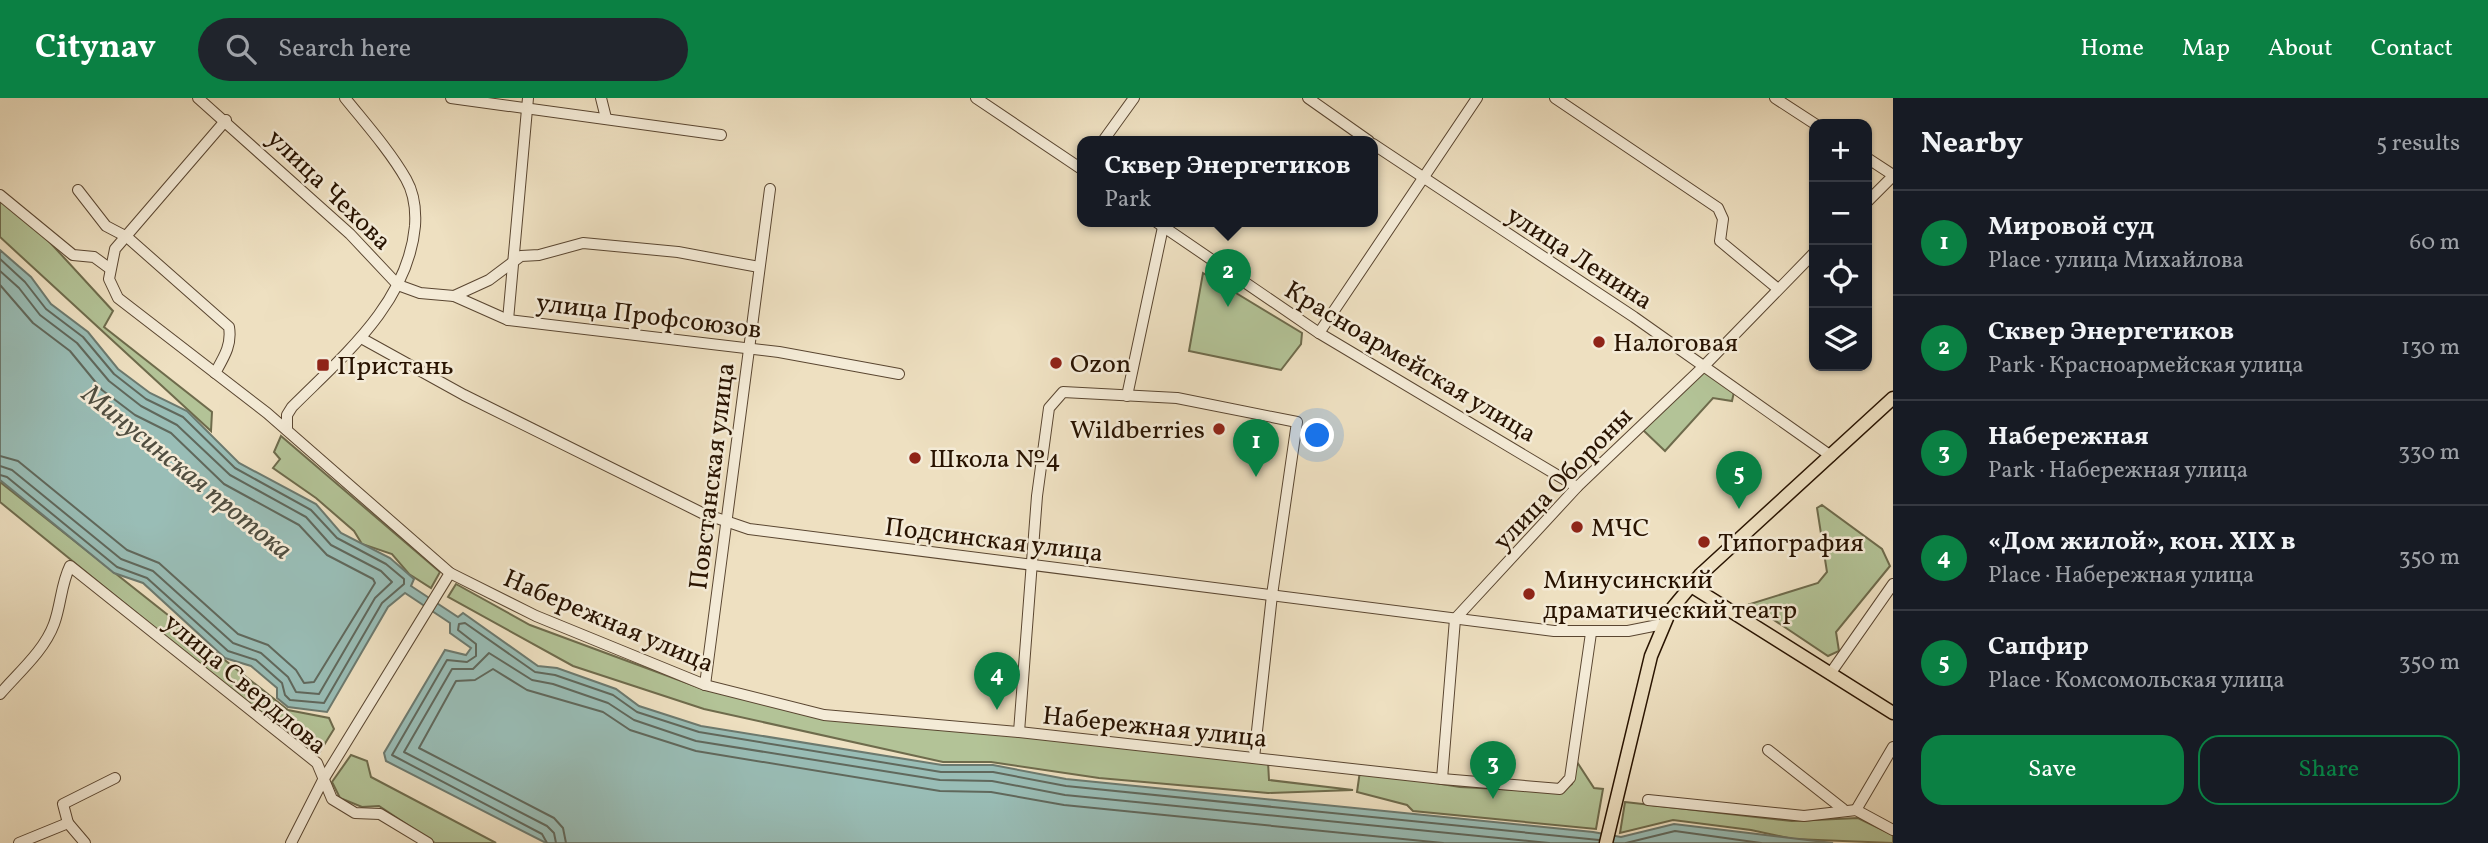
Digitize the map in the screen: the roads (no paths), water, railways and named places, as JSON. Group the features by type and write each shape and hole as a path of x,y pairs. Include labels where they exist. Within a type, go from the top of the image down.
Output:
{"main road":[{"path":"1606,843 1651,656 1663,624 1691,586 1893,398"},
{"path":"1691,586 1893,713"}],"street":[{"name":"улица Чехова","path":"198,98 226,120 350,234 398,285"},
{"path":"287,430 287,415 292,407 361,338 398,285 412,249 416,210 408,181 345,98"},
{"path":"451,98 529,102 607,118 722,135"},
{"path":"601,98 607,118"},
{"path":"976,98 1077,166"},
{"path":"1107,136 1134,98"},
{"name":"улица Ленина","path":"1308,98 1362,136"},
{"path":"1319,333 1477,98"},
{"path":"1555,98 1718,208 1723,219 1720,241 1778,289"},
{"path":"1775,98 1809,120"},
{"path":"508,320 529,102"},
{"path":"0,195 72,255 94,257 109,268 116,249 226,120"},
{"name":"улица Ленина","path":"1378,147 1703,366 1831,456"},
{"path":"1872,161 1893,176 1872,197"},
{"name":"Повстанская улица","path":"705,685 770,188"},
{"path":"78,190 106,226 127,237 229,327 231,339 215,373"},
{"path":"1127,396 1158,227"},
{"name":"Красноармейская улица","path":"1163,227 1319,333 1577,487"},
{"path":"454,296 489,280 521,256 539,255 583,243 678,252 759,267"},
{"name":"улица Обороны","path":"1455,619 1577,487 1703,366 1809,258"},
{"name":"Набережная улица","path":"109,268 112,289 118,298 287,430 450,573 536,616 705,685 824,715 1019,732 1442,779 1560,789 1570,778 1591,633"},
{"name":"улица Профсоюзов","path":"398,285 420,293 454,296 508,320 748,348 899,374"},
{"name":"Подсинская улица","path":"361,338 464,395 702,513 749,529 1455,619 1591,633 1628,631 1663,624"},
{"path":"1019,732 1032,565 1049,408 1063,392 1177,398 1297,422 1272,595 1254,758"},
{"name":"улица Свердлова","path":"0,694 42,646 54,623 64,578 70,566 317,763 332,799 355,813 380,814 428,843"},
{"path":"291,843 323,780 450,573"},
{"path":"1830,674 1893,583"},
{"path":"1442,779 1455,619"},
{"path":"1856,810 1893,747"},
{"path":"1768,750 1843,809"},
{"path":"85,843 68,823 63,804 115,778"},
{"path":"1648,800 1804,816 1843,809 1856,810 1893,830"},
{"path":"19,843 68,823"}],"water":[{"name":"Минусинская протока","path":"0,250 31,277 51,304 88,332 118,369 150,393 187,411 239,463 316,504 341,533 390,558 414,579 411,586 458,617 463,613 538,666 557,668 616,689 639,706 701,726 942,765 993,765 1066,779 1621,837 1674,824 1833,843 546,843 386,761 384,753 445,650 466,655 471,648 450,633 450,623 405,593 388,607 327,712 288,707 277,698 277,688 251,666 225,658 143,583 114,573 0,480"}],"place":[{"name":"Сквер Энергетиков","path":"1228,307"},
{"name":"Налоговая","path":"1599,342"},
{"name":"Ozon","path":"1056,363"},
{"name":"Пристань","path":"323,365"},
{"name":"Wildberries","path":"1219,429"},
{"name":"Школа №4","path":"915,458"},
{"name":"Мировой суд","path":"1256,477"},
{"name":"Сапфир","path":"1739,509"},
{"name":"МЧС","path":"1577,527"},
{"name":"Типография","path":"1704,542"},
{"name":"Минусинский драматический театр","path":"1529,594"},
{"name":"«Дом жилой», кон. ХIХ в","path":"997,710"},
{"name":"Набережная","path":"1493,799"}]}
